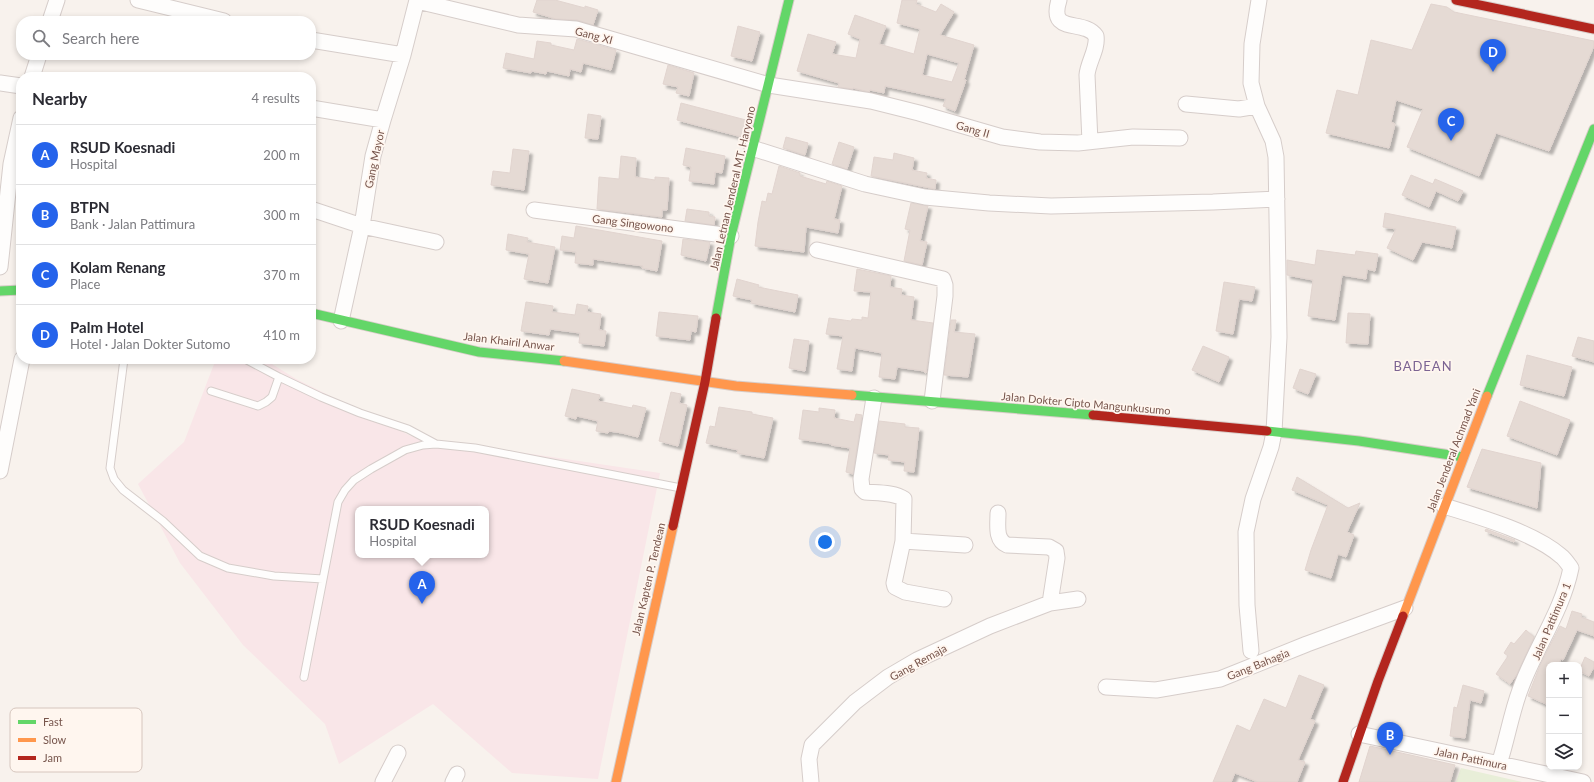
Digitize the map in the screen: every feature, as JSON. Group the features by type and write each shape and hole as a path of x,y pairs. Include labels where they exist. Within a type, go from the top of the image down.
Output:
{"main road":[{"name":"Jalan Letnan Jenderal MT. Haryono","path":"705,382 731,236 769,85 788,0"},
{"path":"1456,0 1594,29"},
{"name":"Jalan Jenderal Achmad Yani","path":"1343,782 1378,681 1444,506 1594,130"},
{"path":"0,291 16,290"},
{"name":"Jalan Khairil Anwar","path":"316,314 479,352 574,362 705,382"},
{"name":"Jalan Dokter Cipto Mangunkusumo","path":"705,382 736,386 874,398 932,401 1274,432 1359,441 1463,457"},
{"name":"Jalan Kapten P. Tendean","path":"616,782 705,382"}],"street":[{"path":"52,16 57,0"},
{"path":"138,0 204,16"},
{"name":"Gang XI","path":"417,0 518,25 576,29 769,85"},
{"name":"Gang Mayor","path":"341,321 362,226 373,156 404,55 417,0"},
{"path":"1059,0 1056,14 1058,19 1067,24 1091,31 1096,36 1096,42 1087,76 1090,142"},
{"path":"1251,650 1247,605 1246,532 1253,499 1271,448 1274,432 1279,337 1276,157 1273,141 1257,106 1251,84 1251,61 1259,0"},
{"path":"316,41 404,55"},
{"path":"34,72 37,60"},
{"path":"0,82 16,85"},
{"name":"Gang II","path":"769,85 871,101 919,112 1002,137 1040,142 1090,142 1133,137 1180,138"},
{"path":"1186,104 1239,109 1257,106"},
{"path":"316,109 383,120"},
{"path":"0,267 4,189 16,141"},
{"path":"752,148 865,184 925,197 989,203 1051,206 1213,202 1277,198"},
{"name":"Gang Singowono","path":"534,210 731,236"},
{"path":"316,211 362,226 436,242"},
{"path":"817,250 943,279 945,285 945,296 932,401"},
{"path":"0,471 21,364"},
{"path":"874,398 860,486 865,492 896,495 904,499 903,541 894,583 895,587 905,592 944,599"},
{"name":"Jalan Pattimura 1","path":"1444,506 1484,518 1541,541 1562,556 1571,568 1569,579 1556,612 1520,690 1500,764"},
{"path":"998,513 999,539 1003,543 1007,545 1049,547 1056,551 1057,558 1050,603"},
{"path":"903,541 965,544"},
{"name":"Gang Remaja","path":"810,782 810,759 812,745 856,702 888,677 917,660 952,643 1034,609 1050,603 1078,599"},
{"name":"Gang Bahagia","path":"1106,687 1156,690 1220,679 1307,644 1405,608"},
{"name":"Jalan Pattimura","path":"1359,734 1583,782"},
{"path":"384,782 398,753"}],"lane":[{"path":"123,364 110,468 114,479 123,490 163,521 200,556 228,568 274,576 323,579"},
{"path":"254,364 334,402 408,429 436,444"},
{"path":"211,391 258,406 272,397 279,377"},
{"path":"304,677 338,502 345,490 354,480 405,450 423,445 436,444 475,448 681,488"}],"shaded area":[{"path":"214,364 272,364 296,379 411,436 660,473 598,779 512,773 433,704 339,764 325,724 243,645 180,563 138,484 184,442"}],"green space":[{"path":"1461,768 1522,782 1456,782"}],"building":[{"path":"537,0 555,0 598,10 593,25 577,20 556,19 533,12"},
{"path":"902,0 917,0 916,4 936,12 941,4 954,12 940,35 974,45 964,80 966,80 955,111 943,106 946,99 885,86 884,93 838,87 839,83 797,71 808,34 836,42 832,54 856,58 860,39 848,34 855,15 886,26 879,44 914,54 920,29 897,23","holes":["927,54 959,63 952,82 922,75"]},
{"path":"1431,4 1447,7 1454,12 1594,41 1594,46 1549,151 1496,133 1479,176 1407,147 1423,109 1396,100 1391,122 1395,124 1389,148 1326,133 1337,90 1358,95 1371,40 1412,50"},
{"path":"738,26 760,32 752,61 731,56"},
{"path":"577,39 616,50 611,70 583,63 581,72 570,69 569,76 547,71 546,74 531,71 531,73 503,68 506,53 534,59 537,41 551,43 551,45 574,50"},
{"path":"668,65 694,73 689,96 676,93 678,87 663,84"},
{"path":"681,103 746,120 742,137 677,120"},
{"path":"588,114 601,116 598,139 585,138"},
{"path":"786,137 808,143 805,155 783,148"},
{"path":"839,142 854,147 847,169 832,164"},
{"path":"686,148 725,156 722,173 715,172 714,184 689,181 691,167 683,165"},
{"path":"513,149 529,151 524,190 491,185 493,171 510,173"},
{"path":"894,153 914,158 912,170 927,173 926,178 936,180 935,189 871,176 874,157 893,160"},
{"path":"621,156 636,158 635,177 655,180 655,177 669,178 667,210 662,210 662,217 597,209 599,177 619,179"},
{"path":"779,166 800,173 800,176 826,184 827,181 842,186 834,219 840,220 838,233 806,227 804,252 755,246 762,201 766,202 768,193 772,194"},
{"path":"1411,175 1433,184 1435,179 1463,191 1458,201 1436,191 1429,207 1402,195"},
{"path":"911,203 928,206 920,241 927,242 922,265 904,261 910,230 905,229"},
{"path":"687,209 709,212 709,216 715,217 714,225 685,221"},
{"path":"1385,213 1456,227 1452,248 1422,242 1413,260 1387,248 1396,229 1383,227"},
{"path":"576,226 662,241 657,271 642,268 643,266 593,259 593,265 575,263 576,252 560,250 562,236 574,238"},
{"path":"508,234 528,238 527,242 555,247 548,283 524,279 529,254 506,250"},
{"path":"683,239 710,242 706,261 681,255"},
{"path":"1317,250 1355,255 1356,251 1378,254 1375,271 1367,269 1366,279 1342,275 1335,320 1308,316 1313,280 1287,275 1287,260 1315,265"},
{"path":"857,269 891,276 890,287 902,289 901,295 914,297 911,320 933,323 926,373 924,371 897,367 895,379 879,377 882,353 855,348 852,371 837,369 843,336 826,334 829,318 851,321 852,319 862,320 862,317 868,318 871,292 854,291"},
{"path":"737,279 759,285 758,287 798,295 795,312 751,303 752,300 733,296"},
{"path":"1224,282 1255,287 1252,301 1239,299 1233,334 1216,331"},
{"path":"526,302 553,306 552,312 575,315 577,304 588,306 587,312 601,314 599,330 606,331 604,346 579,343 580,333 550,329 549,335 521,331"},
{"path":"659,312 698,316 696,332 691,331 690,340 656,336"},
{"path":"1348,313 1370,314 1368,344 1346,343"},
{"path":"951,320 956,320 954,332 975,334 968,377 944,375"},
{"path":"1578,337 1594,341 1594,362 1572,356"},
{"path":"794,339 809,341 805,371 789,368"},
{"path":"1203,346 1229,357 1219,382 1192,370"},
{"path":"1527,355 1572,367 1564,396 1520,385"},
{"path":"1300,369 1316,374 1308,394 1293,388"},
{"path":"572,389 600,395 598,401 632,408 633,405 646,408 638,437 609,431 608,433 596,431 598,421 577,416 576,419 565,416"},
{"path":"671,392 681,394 679,403 687,405 678,446 659,441"},
{"path":"1520,401 1570,420 1557,455 1507,436"},
{"path":"719,407 752,412 752,414 773,418 764,458 737,453 738,450 706,443 710,426 715,427"},
{"path":"819,408 835,410 834,418 854,422 856,414 862,415 853,474 846,472 850,448 799,439 803,410 819,412"},
{"path":"879,421 905,424 905,427 919,428 914,472 904,471 905,462 888,460 889,455 874,453"},
{"path":"1482,449 1541,463 1537,508 1467,487"},
{"path":"1297,477 1348,508 1360,503 1347,532 1354,535 1346,557 1338,554 1331,578 1305,570 1328,505 1292,490"},
{"path":"1486,529 1515,540 1514,542 1485,531"},
{"path":"1572,611 1582,614 1581,617 1594,622 1594,636 1577,630 1563,660 1561,659 1560,662 1546,662 1546,704 1528,696 1541,663 1560,626 1566,629"},
{"path":"1526,630 1534,637 1517,674 1510,684 1496,674 1508,656 1504,653 1511,642 1514,644"},
{"path":"1585,657 1594,662 1594,667 1589,676 1582,672 1582,664"},
{"path":"1299,675 1324,685 1310,719 1315,721 1298,760 1305,762 1297,782 1258,782 1235,773 1231,782 1213,782 1237,725 1250,731 1264,699 1286,708"},
{"path":"1463,685 1484,691 1481,703 1470,700 1465,738 1450,736 1454,707 1457,708"},
{"path":"1370,746 1455,765 1450,782 1359,782"}],"traffic: fast":[{"path":"716,318 731,236 789,0"},
{"path":"1487,396 1594,129"},
{"path":"0,291 16,290"},
{"path":"316,314 479,352 564,361"},
{"path":"852,395 1093,415"},
{"path":"1267,431 1359,441 1463,457"}],"traffic: slow":[{"path":"564,361 736,386 852,395"},
{"path":"1403,616 1487,396"},
{"path":"616,782 673,526"}],"traffic: jam":[{"path":"1456,0 1594,29"},
{"path":"673,526 705,382 716,318"},
{"path":"1093,415 1267,431"},
{"path":"1343,782 1378,681 1403,616"}],"place":[{"name":"Palm Hotel","path":"1493,72"},
{"name":"Kolam Renang","path":"1451,141"},
{"name":"RSUD Koesnadi","path":"422,604"},
{"name":"BTPN","path":"1390,755"}],"district":[{"name":"BADEAN","path":"1423,366"}]}
